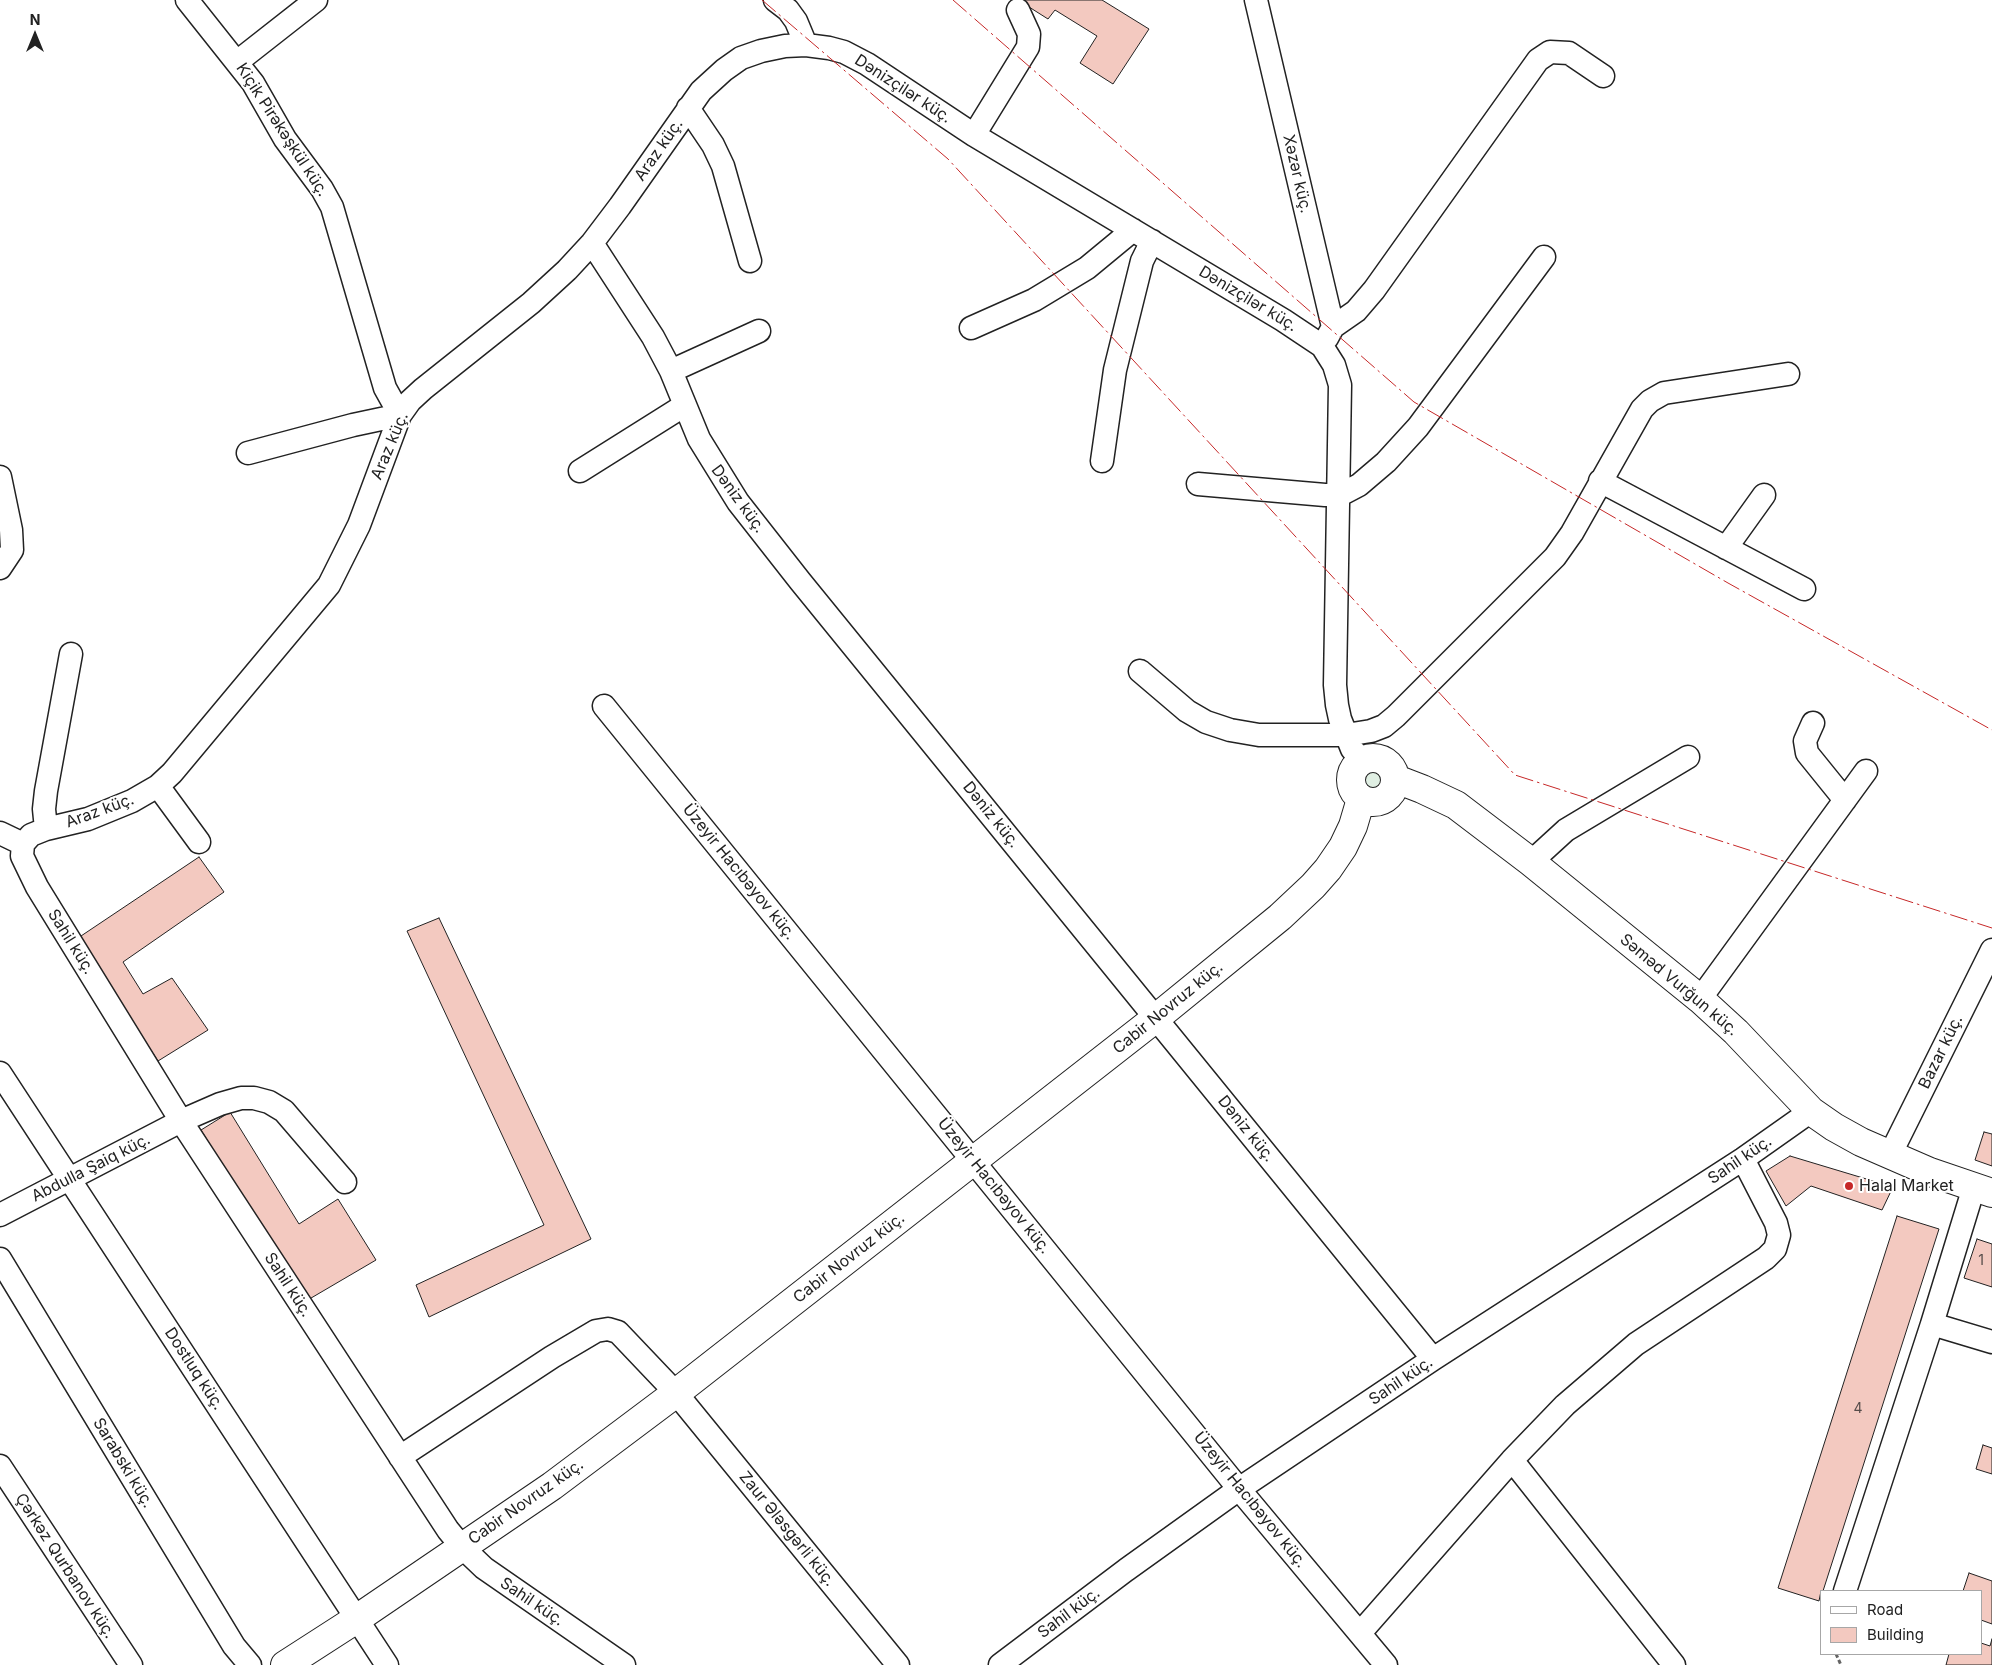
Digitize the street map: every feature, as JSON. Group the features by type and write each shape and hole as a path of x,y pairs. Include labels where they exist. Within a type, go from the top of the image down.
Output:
{"main road":[{"path":"1369,758 1384,761 1394,772 1396,779 1394,788 1389,796 1380,801 1370,802 1361,799 1355,793 1352,784 1355,767 1369,758"},
{"name":"Səməd Vurğun küç.","path":"1396,779 1456,805 1531,862 1700,999 1736,1032 1811,1111 1834,1128 1860,1142 1930,1172 1983,1190"},
{"name":"Cabir Novruz küç.","path":"285,1665 358,1618 552,1486 676,1393 1156,1018 1280,917 1313,886 1343,848 1353,826 1361,799"}],"street":[{"name":"Kiçik Pirəkəşkül küç.","path":"187,0 253,84 285,139 322,189 332,207 385,388 400,416"},
{"path":"237,62 316,0"},
{"path":"775,0 788,10 796,21 806,46"},
{"name":"Xəzər küç.","path":"1256,0 1328,337"},
{"path":"974,135 1028,47 1029,34 1018,10"},
{"name":"Araz küç.","path":"23,844 31,835 46,829 88,819 144,795 158,786 172,773 329,585 359,525 400,416 410,402 423,389 531,303 567,270 592,243 701,91 724,70 741,58 761,51 806,46"},
{"name":"Dәnizçilәr küç.","path":"806,46 844,52 867,64 974,135 1283,320 1328,337 1340,385 1340,495 1335,684 1338,712 1346,735 1352,748 1362,761"},
{"path":"1328,337 1356,311 1374,290 1538,60 1550,52 1569,53 1603,76"},
{"path":"688,108 713,145 723,166 750,262"},
{"path":"971,328 1034,300 1142,235"},
{"path":"1102,461 1115,370 1142,262 1142,235"},
{"name":"Dәniz küç.","path":"592,243 648,330 671,371 706,452 738,502 1433,1358"},
{"path":"1198,484 1340,495 1359,485 1386,462 1418,427 1544,257"},
{"path":"671,371 759,331"},
{"path":"1140,671 1187,711 1206,722 1230,730 1259,735 1346,735 1371,731 1384,726 1555,556 1572,533 1642,409 1650,401 1664,393 1788,374"},
{"path":"580,471 684,404"},
{"path":"248,454 353,425 400,416"},
{"path":"0,477 11,530 12,550 0,568"},
{"path":"1600,481 1804,589"},
{"path":"1726,548 1764,495"},
{"path":"46,829 44,809 46,791 71,654"},
{"name":"Üzeyir Hacıbəyov küç.","path":"604,706 1239,1489 1386,1665"},
{"path":"1813,722 1805,741 1807,753 1845,800"},
{"path":"1531,862 1566,830 1688,758"},
{"path":"1700,999 1866,771"},
{"path":"158,786 199,842"},
{"path":"0,833 23,844"},
{"name":"Sahil küç.","path":"23,844 22,856 37,887 182,1121 448,1530 462,1548 484,1568 624,1665"},
{"name":"Bazar küç.","path":"1890,1155 1992,950"},
{"name":"Dostluq küç.","path":"0,1072 387,1665"},
{"name":"Abdulla Şaiq küç.","path":"0,1215 182,1121 220,1104 241,1098 254,1098 269,1102 284,1111 345,1182"},
{"name":"Sahil küç.","path":"1000,1665 1126,1570 1239,1489 1433,1358 1743,1159 1811,1111"},
{"path":"1360,1633 1512,1460 1565,1405 1636,1344 1766,1258 1775,1249 1779,1235 1776,1223 1743,1159"},
{"path":"1845,1590 1932,1324 1983,1190"},
{"name":"Sarabski küç.","path":"0,1259 234,1646 250,1665"},
{"path":"1932,1324 1992,1342"},
{"name":"Zaur Ələsgərli küç.","path":"400,1457 552,1357 596,1331 608,1329 618,1332 676,1393 898,1665"},
{"path":"1512,1460 1674,1665"},
{"name":"Çərkəz Qurbanov küç.","path":"0,1466 131,1665"}],"green space":[{"path":"1374,770 1382,773 1385,781 1382,789 1374,792 1366,789 1363,781 1366,773"}],"building":[{"path":"1018,0 1102,0 1149,29 1113,84 1080,63 1097,36 1055,10 1048,19"},
{"path":"199,857 224,892 123,962 143,994 172,978 208,1030 158,1061 78,938"},
{"path":"439,918 591,1239 429,1317 416,1285 544,1225 407,931"},
{"path":"230,1112 299,1224 338,1199 376,1260 306,1301 201,1130"},
{"path":"1984,1132 1992,1134 1992,1166 1975,1160"},
{"path":"1790,1156 1893,1187 1882,1210 1811,1186 1786,1206 1766,1171"},
{"path":"1897,1216 1939,1229 1823,1590 1820,1590 1819,1601 1778,1588"},
{"path":"1977,1239 1992,1244 1992,1287 1964,1278"},
{"path":"1983,1445 1992,1448 1992,1474 1976,1469"},
{"path":"1969,1573 1992,1581 1992,1624 1982,1620 1982,1590 1963,1590"},
{"path":"1992,1639 1992,1665 1946,1665 1949,1655 1982,1655 1982,1643 1990,1646"}],"power":[{"path":"762,0 948,159 1515,775 1992,928"},
{"path":"953,0 1414,402 1728,583 1992,730"}],"place":[{"name":"Halal Market","path":"1849,1186"}]}
